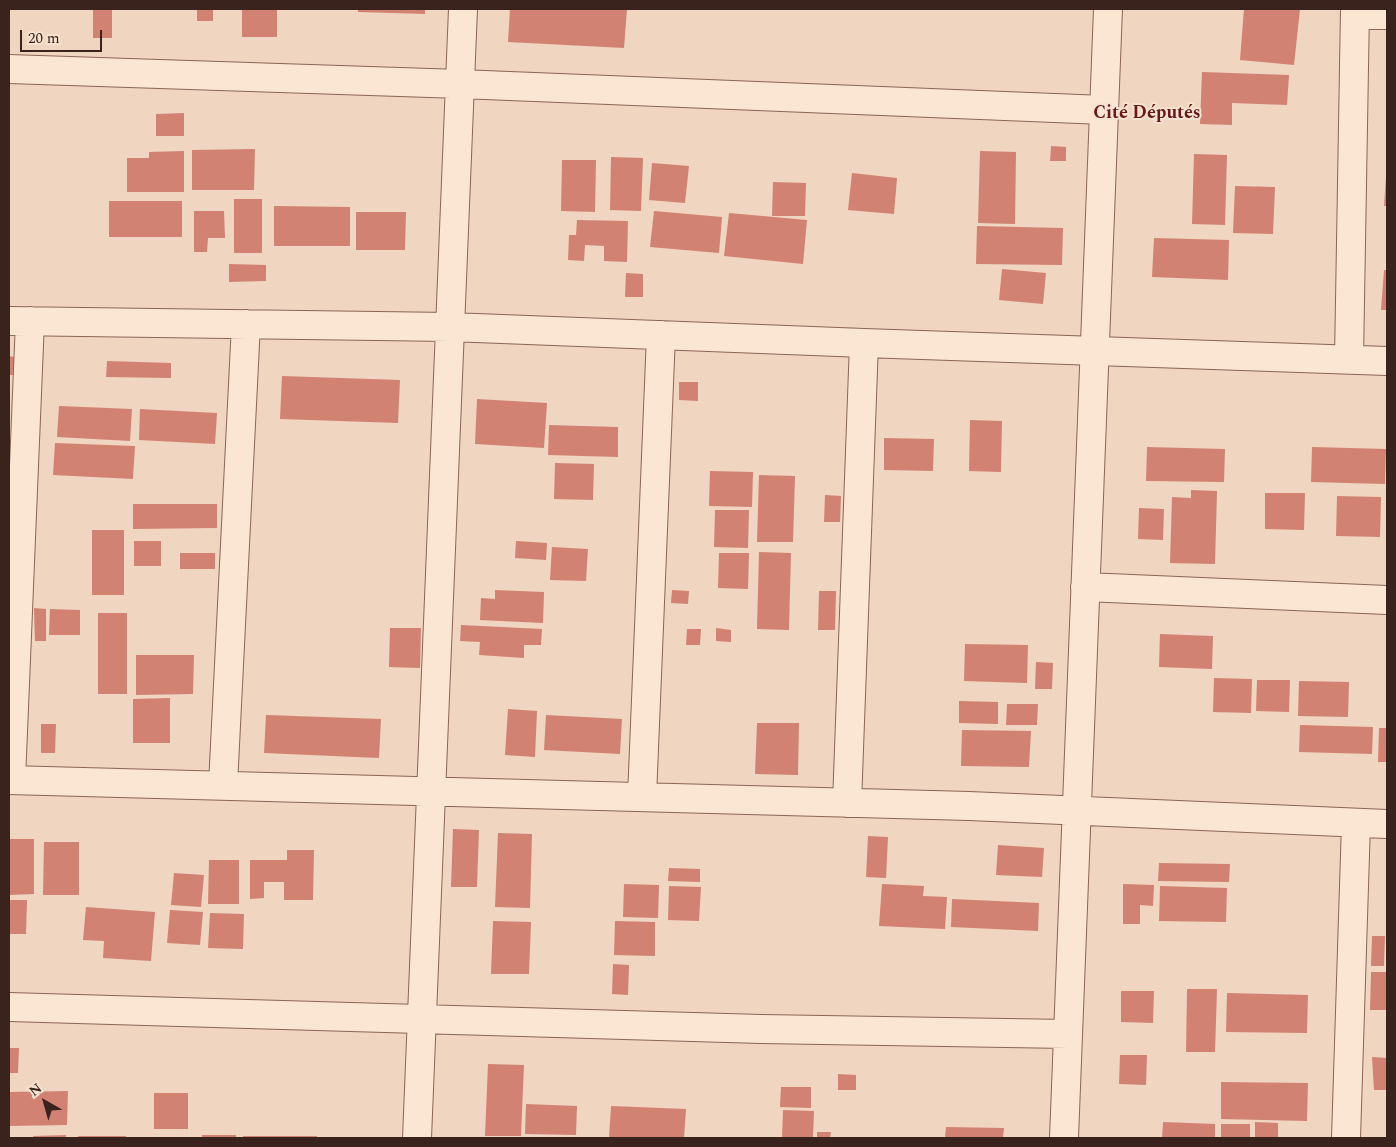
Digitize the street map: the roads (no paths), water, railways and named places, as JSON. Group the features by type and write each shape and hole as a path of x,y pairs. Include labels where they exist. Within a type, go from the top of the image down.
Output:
{"street":[{"path":"417,1138 463,9"},
{"path":"1064,1138 1108,9"},
{"path":"1349,359 1355,12 1387,15"},
{"path":"9,69 460,84 1104,110"},
{"path":"1387,361 450,327 20,321 10,780 847,803 1387,824"},
{"path":"223,786 246,324"},
{"path":"642,797 661,335"},
{"path":"847,803 864,343"},
{"path":"1085,587 1387,600"},
{"path":"1346,1138 1356,823"},
{"path":"9,1007 771,1029 1068,1034"}],"district":[{"name":"Cité Députés","path":"1147,114"}]}
